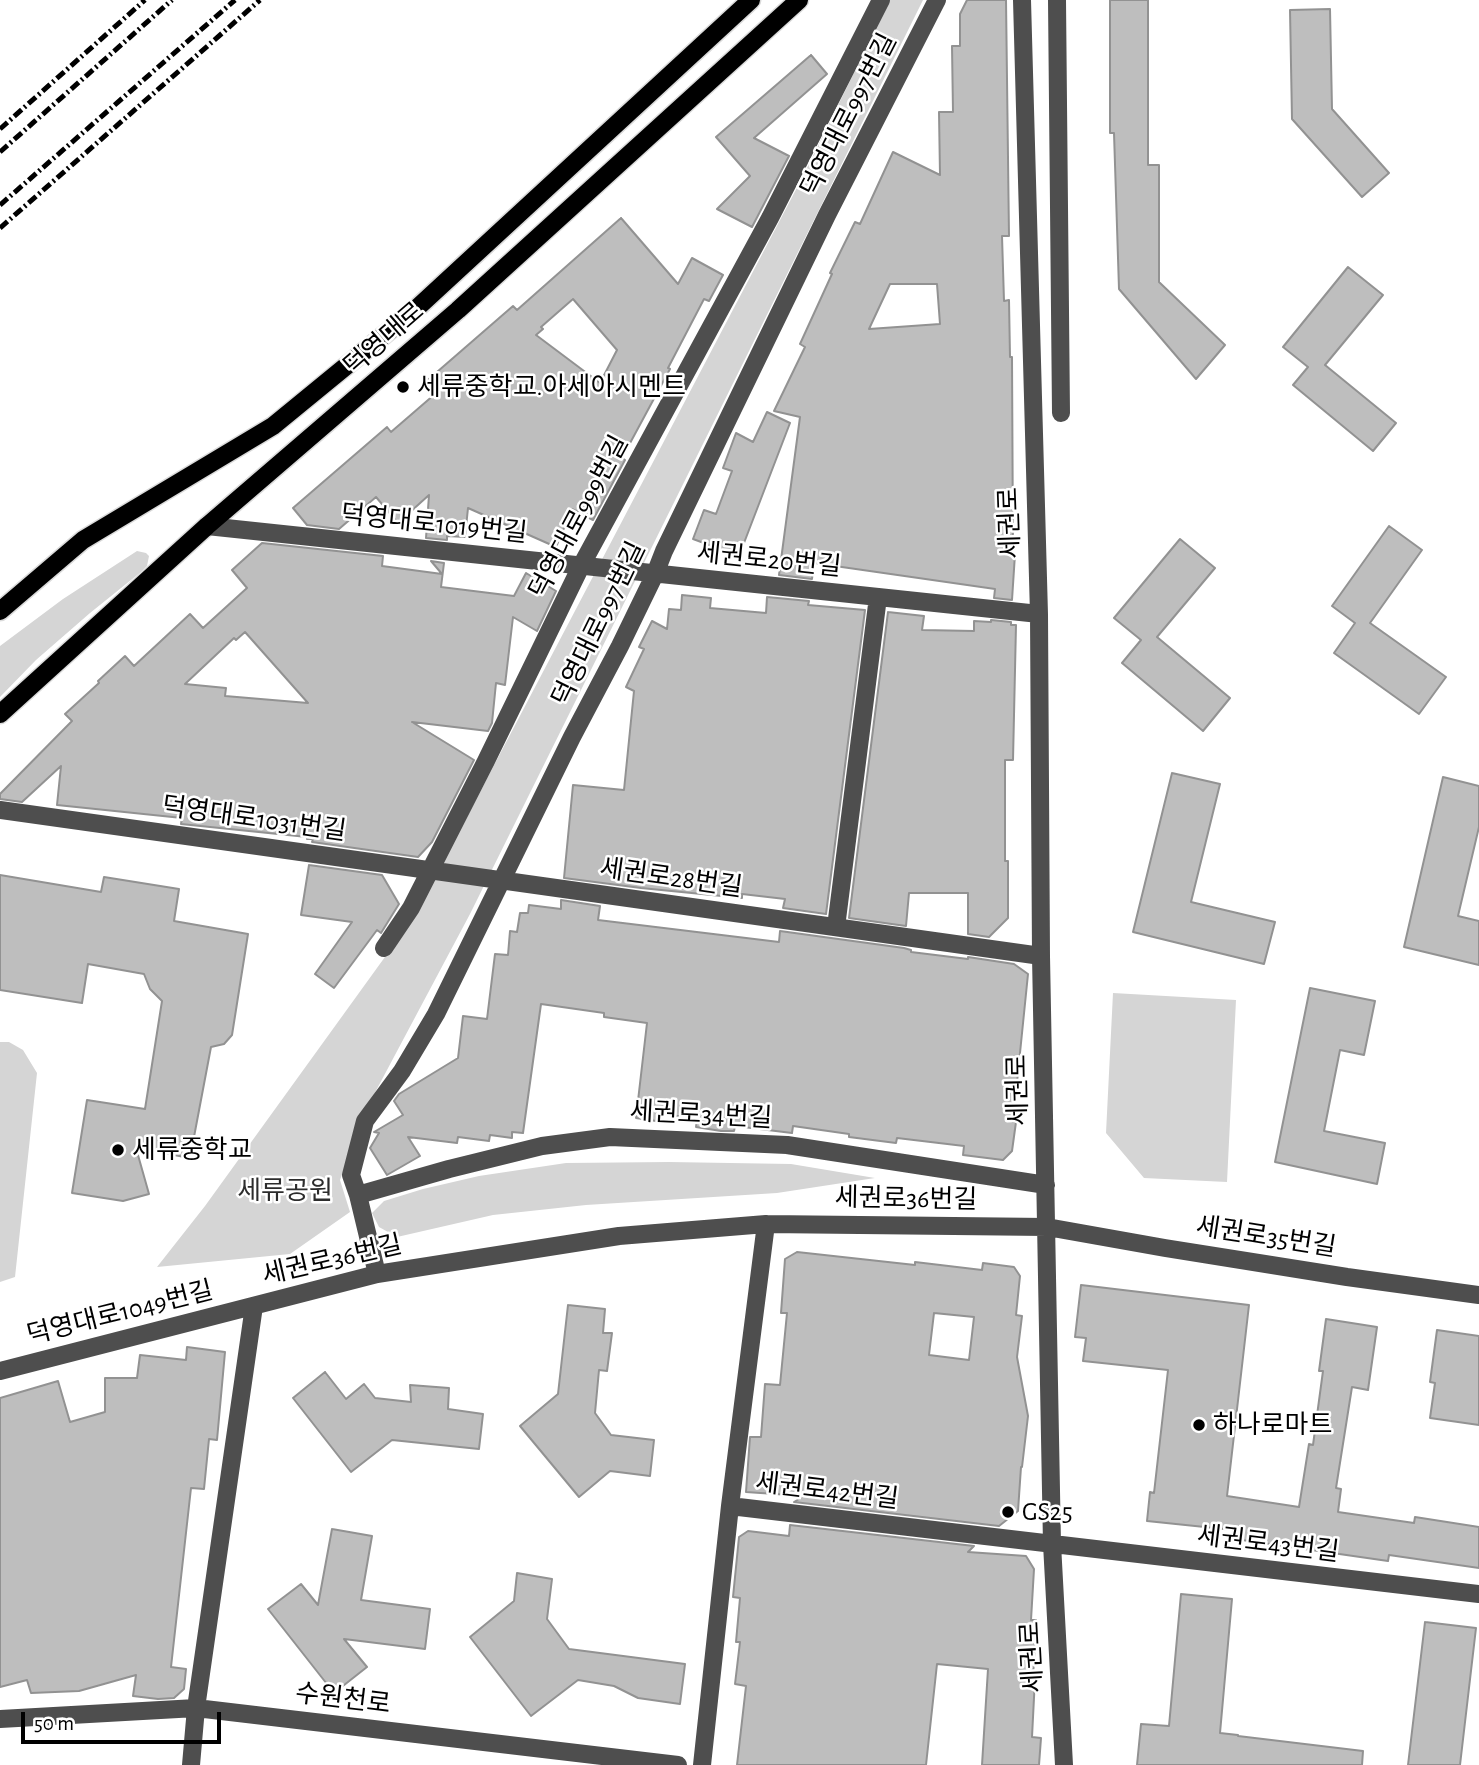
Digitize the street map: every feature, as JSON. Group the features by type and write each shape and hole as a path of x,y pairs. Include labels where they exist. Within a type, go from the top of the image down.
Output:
{"main road":[{"name":"덕영대로","path":"0,611 83,540 273,426 417,307 751,0"},
{"name":"덕영대로","path":"0,714 207,526 458,310 799,0"}],"street":[{"name":"덕영대로999번길","path":"384,948 411,908 581,566 770,218 881,0"},
{"name":"덕영대로997번길","path":"377,1274 351,1175 365,1121 402,1071 436,1014 500,880 620,646 827,215 937,0"},
{"name":"세권로","path":"1023,0 1039,614 1041,956 1052,1544 1064,1765"},
{"path":"1056,0 1061,413"},
{"name":"덕영대로1019번길","path":"207,526 654,574"},
{"name":"세권로20번길","path":"654,574 1039,614"},
{"path":"836,927 878,597"},
{"name":"덕영대로1031번길","path":"0,810 500,880"},
{"name":"세권로28번길","path":"500,880 1041,956"},
{"name":"세권로34번길","path":"358,1195 542,1146 610,1137 787,1145 1046,1185"},
{"path":"730,1506 766,1224"},
{"name":"세권로36번길","path":"191,1765 196,1708 254,1306 377,1274 619,1236 766,1224 1046,1227"},
{"name":"세권로35번길","path":"1046,1227 1295,1269 1479,1294"},
{"name":"덕영대로1049번길","path":"0,1371 254,1306"},
{"name":"세권로42번길","path":"702,1765 730,1506 1052,1544"},
{"name":"세권로43번길","path":"1052,1544 1479,1594"},
{"name":"수원천로","path":"0,1719 196,1708 678,1765"}],"green space":[{"name":"세류공원","path":"890,0 923,0 470,914 362,1117 340,1180 350,1212 290,1254 157,1267 205,1206 416,914 801,180"},
{"path":"137,551 149,556 147,566 36,660 0,697 0,646 63,599"},
{"path":"1113,993 1236,1000 1227,1182 1144,1178 1106,1133"},
{"path":"0,1042 9,1042 23,1050 37,1073 15,1277 0,1282"},
{"path":"566,1163 791,1164 875,1178 777,1193 586,1205 493,1215 397,1237 379,1227 372,1213 384,1201 479,1176"}],"building":[{"path":"967,0 1006,0 1009,236 1002,236 1004,301 1009,300 1012,357 1015,554 1012,600 994,598 995,589 814,563 812,579 779,575 800,417 774,411 805,347 800,344 832,274 830,273 855,222 860,224 893,152 940,175 939,112 953,112 952,46 960,46 960,14","holes":["890,284 937,284 940,324 869,329"]},
{"path":"1110,0 1148,0 1148,165 1159,165 1159,282 1225,345 1196,379 1119,289 1114,133 1110,133"},
{"path":"1330,9 1332,109 1389,173 1362,197 1292,119 1290,10"},
{"path":"811,55 827,74 754,138 789,156 752,227 717,209 750,176 716,137"},
{"path":"621,218 678,284 692,258 723,275 709,301 704,299 593,520 572,509 556,547 468,508 465,537 447,536 447,540 426,538 429,495 398,523 376,497 339,529 307,525 293,508 387,427 391,432 435,394 422,385 513,306 517,310","holes":["573,299 617,350 600,383 536,335 543,329 541,327"]},
{"path":"1348,267 1383,295 1325,365 1396,423 1373,451 1293,385 1308,367 1283,347"},
{"path":"767,412 790,423 739,556 693,539 704,510 716,514 732,471 723,468 736,433 753,442"},
{"path":"1389,526 1422,550 1370,623 1446,677 1419,714 1334,653 1355,623 1332,606"},
{"path":"1180,539 1215,568 1157,637 1230,698 1203,731 1122,663 1141,640 1114,618"},
{"path":"262,543 383,556 382,566 442,574 431,561 444,563 441,587 514,596 526,573 556,591 537,631 513,617 505,685 496,683 492,723 488,731 412,722 474,760 432,842 418,857 312,842 313,839 307,837 181,824 182,818 57,805 61,766 22,802 0,799 0,794 72,721 65,714 125,656 134,666 190,614 203,628 247,588 232,570","holes":["245,632 308,703 225,696 226,688 185,684 234,638 236,640"]},
{"path":"682,595 711,598 710,608 766,613 767,597 809,601 808,605 865,610 826,914 783,908 785,899 742,894 742,898 564,878 573,785 624,790 634,691 626,687 644,649 639,647 652,621 667,629 669,609 681,610"},
{"path":"888,612 924,616 922,630 974,631 974,621 991,620 1016,625 1013,760 1005,760 1008,918 989,937 968,934 968,893 909,893 906,926 849,918"},
{"path":"1172,773 1220,784 1191,902 1275,922 1264,964 1133,932"},
{"path":"1443,777 1479,786 1479,827 1458,916 1479,921 1479,965 1404,947"},
{"path":"309,865 382,875 399,904 381,933 377,930 334,988 315,974 352,922 301,915"},
{"path":"0,875 101,892 104,877 179,889 174,921 248,934 232,1035 224,1044 211,1047 190,1158 136,1148 149,1194 123,1201 72,1193 87,1100 145,1109 162,1001 150,989 144,974 88,964 82,1003 0,990"},
{"path":"561,900 600,906 598,920 779,942 780,931 904,948 911,952 1014,964 1028,974 1012,1151 1003,1160 963,1155 964,1146 897,1138 896,1143 793,1126 792,1133 735,1126 734,1131 721,1131 696,1127 697,1119 657,1113 656,1121 636,1118 647,1023 604,1017 604,1013 541,1004 523,1133 512,1132 512,1138 490,1135 489,1141 458,1137 457,1143 408,1137 420,1156 387,1175 370,1148 379,1133 374,1132 403,1115 394,1101 399,1094 458,1058 463,1016 487,1019 495,954 508,955 510,931 517,932 520,913 528,913 529,905 561,909"},
{"path":"1310,988 1375,1001 1364,1055 1340,1050 1324,1131 1385,1143 1377,1184 1275,1162"},
{"path":"797,1252 982,1270 983,1263 1014,1267 1020,1276 1016,1315 1022,1316 1017,1357 1028,1416 1018,1511 999,1526 794,1502 804,1496 746,1492 750,1437 761,1437 765,1384 780,1385 787,1313 781,1313 785,1259","holes":["934,1313 974,1317 969,1360 929,1355"]},
{"path":"1081,1285 1249,1305 1227,1496 1299,1507 1309,1444 1313,1445 1323,1371 1319,1371 1326,1319 1377,1327 1368,1390 1352,1387 1336,1488 1341,1489 1338,1512 1414,1523 1415,1517 1479,1527 1479,1568 1389,1555 1388,1561 1242,1540 1243,1531 1147,1521 1150,1492 1154,1493 1168,1370 1083,1361 1086,1338 1075,1337"},
{"path":"568,1305 605,1309 603,1333 612,1333 607,1371 599,1370 595,1413 611,1435 654,1440 650,1476 610,1471 579,1497 520,1426 558,1394"},
{"path":"1437,1330 1479,1336 1479,1425 1430,1418 1435,1383 1430,1382"},
{"path":"187,1347 225,1352 217,1440 209,1439 204,1489 191,1488 171,1667 186,1669 184,1689 174,1698 133,1696 136,1675 79,1691 31,1693 27,1680 0,1687 0,1398 58,1381 70,1422 105,1412 105,1378 137,1378 140,1355 186,1360"},
{"path":"325,1372 346,1399 364,1384 375,1398 411,1402 410,1385 449,1388 448,1409 483,1414 479,1449 392,1440 351,1472 293,1398"},
{"path":"790,1525 974,1546 968,1552 1026,1556 1034,1569 1031,1620 1036,1620 1032,1737 1041,1738 1039,1765 982,1765 988,1669 937,1664 926,1765 737,1765 746,1686 735,1684 740,1642 736,1642 740,1598 733,1597 739,1537 748,1531 789,1536"},
{"path":"332,1529 372,1536 361,1600 430,1609 425,1649 344,1639 367,1667 334,1693 268,1609 301,1584 318,1605"},
{"path":"517,1573 552,1579 547,1619 569,1649 685,1664 680,1704 638,1698 614,1686 578,1680 531,1716 470,1637 514,1601"},
{"path":"1181,1594 1232,1599 1220,1733 1363,1751 1362,1765 1137,1765 1141,1724 1169,1726"},
{"path":"1425,1622 1476,1628 1460,1765 1408,1765"}],"railway":[{"path":"0,129 145,0"},
{"path":"0,152 172,0"},
{"path":"0,205 235,0"},
{"path":"0,228 260,0"}],"place":[{"name":"세류중학교.아세아시멘트","path":"403,387"},
{"name":"세류중학교","path":"118,1150"},
{"name":"하나로마트","path":"1199,1425"},
{"name":"GS25","path":"1008,1512"}]}
